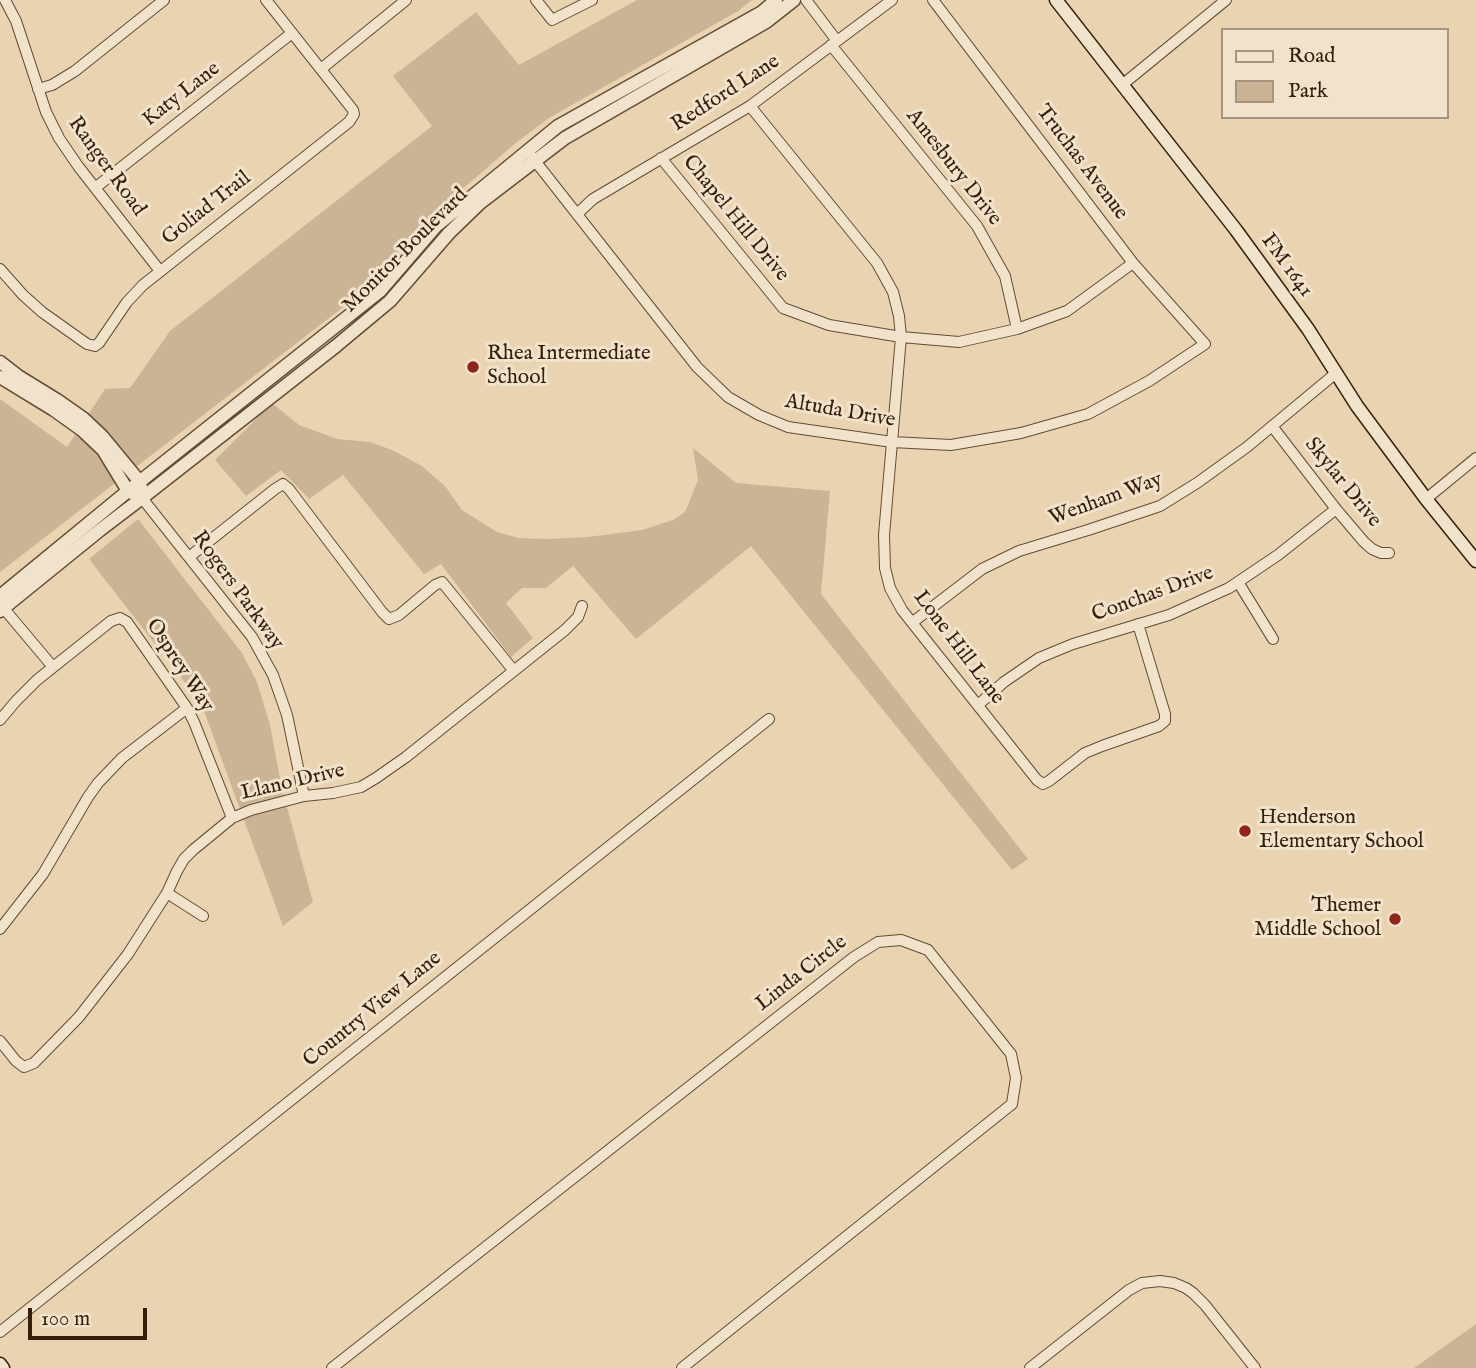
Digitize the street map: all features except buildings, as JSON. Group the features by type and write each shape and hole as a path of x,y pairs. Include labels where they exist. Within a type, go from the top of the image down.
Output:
{"street":[{"name":"Ranger Road","path":"5,0 16,21 46,112 59,138 160,271"},
{"path":"38,89 52,85 75,71 164,0"},
{"path":"267,0 321,69 402,1"},
{"path":"536,0 552,20 592,0"},
{"name":"Monitor Boulevard","path":"1,604 142,498 336,346 390,300 449,233 531,156 558,126 762,12 776,0"},
{"name":"Monitor Boulevard","path":"1,604 128,491 380,291 436,226 531,156 766,22 794,0"},
{"name":"Amesbury Drive","path":"806,0 834,43 977,226 1005,276 1017,329"},
{"name":"Redford Lane","path":"577,214 593,199 750,106 892,0"},
{"name":"Truchas Avenue","path":"933,0 1133,263 1205,344"},
{"name":"FM 1641","path":"1056,0 1236,230 1308,330 1357,406 1476,561"},
{"path":"1122,85 1226,0"},
{"name":"Katy Lane","path":"95,188 292,33"},
{"name":"Goliad Trail","path":"0,269 41,312 87,344 95,346 134,294 160,271 349,122 354,114 321,69"},
{"name":"Lone Hill Lane","path":"750,106 877,263 893,292 901,337 884,534 885,568 890,588 902,610 1037,780 1043,784 1085,753 1159,726 1165,721 1166,714 1138,624"},
{"name":"Altuda Drive","path":"531,156 697,367 728,397 759,415 788,426 892,442 951,445 1021,433 1088,414 1149,381 1205,344"},
{"name":"Chapel Hill Drive","path":"661,158 783,308 829,325 901,337 959,342 1017,329 1067,311 1133,263"},
{"path":"0,362 84,419 102,436 140,482 142,498"},
{"name":"Wenham Way","path":"913,622 982,569 1019,551 1160,506 1247,447 1336,373"},
{"path":"0,377 82,429 103,450 128,491"},
{"name":"Skylar Drive","path":"1272,426 1336,509 1372,550 1389,554"},
{"path":"1426,499 1476,458"},
{"path":"189,557 283,484 389,618 399,615 442,582 514,671"},
{"name":"Rogers Parkway","path":"128,491 142,498 252,637 273,675 287,715 303,796"},
{"name":"Conchas Drive","path":"978,705 1004,682 1039,658 1169,614 1229,588 1278,555 1336,509"},
{"path":"1238,582 1273,639"},
{"path":"0,720 27,688 53,667 1,604"},
{"name":"Llano Drive","path":"0,1041 24,1067 34,1063 79,1017 128,954 167,893 184,859 232,818 303,796 361,787 376,778 565,630 578,617 582,606"},
{"name":"Osprey Way","path":"53,667 111,621 120,618 127,622 187,708 232,818"},
{"path":"0,929 43,874 98,783 122,758 187,708"},
{"name":"Country View Lane","path":"0,1332 769,719"},
{"path":"167,893 203,916"},
{"name":"Linda Circle","path":"332,1368 854,957 878,942 901,940 929,950 1012,1054 1016,1077 1012,1104 682,1368"},
{"path":"1030,1368 1129,1290 1142,1283 1160,1281 1174,1283 1193,1293 1255,1368"}],"green space":[{"path":"637,0 752,0 738,11 549,118 517,142 418,227 351,301 0,572 0,399 67,447 105,389 130,388 170,331 432,126 393,76 476,12 519,65"},
{"path":"272,403 299,425 337,439 370,442 422,466 445,486 462,510 497,532 519,538 588,537 642,530 673,520 685,512 698,480 693,448 736,483 830,491 821,594 1028,859 1012,870 751,546 636,639 573,566 546,588 522,588 506,603 533,638 511,657 441,564 424,574 343,475 309,499 281,470 246,496 215,460"},
{"path":"138,519 242,653 257,682 270,725 282,789 313,902 283,926 201,703 89,559"},
{"path":"1476,1324 1476,1368 1414,1368"}],"place":[{"name":"Rhea Intermediate School","path":"473,367"},
{"name":"Henderson Elementary School","path":"1245,831"},
{"name":"Themer Middle School","path":"1395,919"}]}
